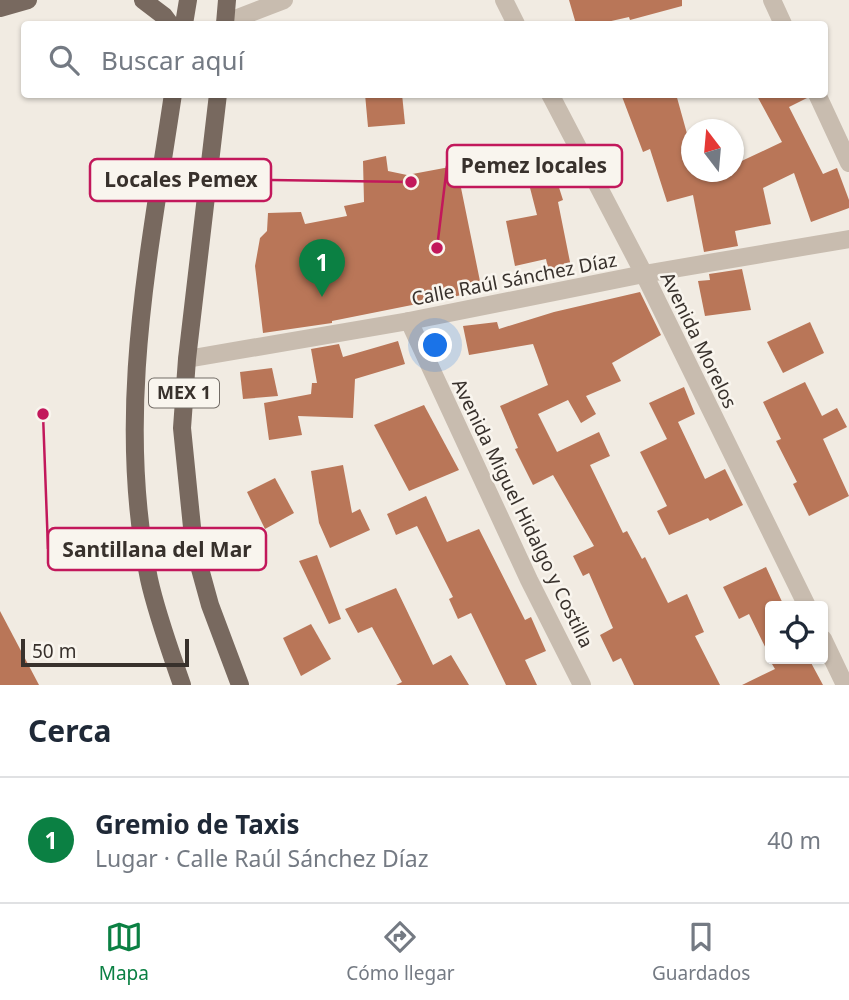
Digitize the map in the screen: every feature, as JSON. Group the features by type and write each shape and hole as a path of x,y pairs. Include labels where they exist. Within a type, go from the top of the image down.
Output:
{"main road":[{"path":"0,8 28,0"},
{"path":"143,0 168,21"},
{"path":"184,21 188,0"},
{"path":"225,21 227,0"},
{"name":"MEX 1","path":"172,98 140,318 134,384 134,451 149,578 160,621 182,685"},
{"name":"MEX 1","path":"218,98 187,359 182,428 194,547 210,605 240,685"}],"street":[{"path":"232,21 284,0"},
{"path":"505,0 515,21"},
{"path":"772,0 782,21"},
{"name":"Avenida Morelos","path":"552,98 644,274 805,601"},
{"path":"819,98 849,163"},
{"name":"Calle Raúl Sánchez Díaz","path":"187,359 409,321 644,274 849,239"},
{"name":"Avenida Miguel Hidalgo y Costilla","path":"409,321 529,580 582,685"},
{"path":"828,649 845,685"}],"building":[{"path":"569,0 682,0 682,6 630,20 629,17 611,21 575,21"},
{"path":"365,98 402,98 405,124 368,127"},
{"path":"623,98 677,98 683,119 681,182 744,182 744,160 782,142 758,98 807,98 789,107 823,174 837,168 849,200 849,208 811,222 794,173 763,188 771,224 735,231 738,246 704,252 693,195 667,202 650,149 643,152"},
{"path":"540,144 550,173 554,172 563,200 558,202 572,272 550,277 546,259 515,266 506,221 537,215 520,149"},
{"path":"386,156 388,171 407,175 455,166 482,291 332,323 263,333 255,266 260,238 267,231 268,213 301,212 305,224 347,216 344,206 364,202 363,161"},
{"path":"742,269 751,310 705,316 698,281 710,280 709,274"},
{"path":"640,292 661,335 612,363 621,381 586,396 596,414 581,423 568,400 538,414 557,452 599,432 610,456 590,465 623,533 627,531 642,559 645,557 668,603 687,594 704,632 695,636 720,685 634,685 621,658 613,662 600,635 613,628 589,573 583,576 573,556 594,546 553,475 533,485 515,449 518,448 500,406 548,385 533,344 469,355 463,326 497,322 499,329 554,312"},
{"path":"810,322 824,353 783,373 767,342"},
{"path":"398,341 405,364 355,379 353,418 298,416 302,435 269,440 264,403 311,394 312,383 317,383 311,349 339,344 343,357"},
{"path":"272,368 278,396 243,399 240,372"},
{"path":"805,382 822,416 837,408 847,427 823,439 849,496 809,516 793,484 797,482 776,441 781,439 763,402"},
{"path":"684,387 695,414 678,422 705,479 725,469 743,505 710,521 708,518 669,535 657,511 667,506 640,452 667,439 649,403"},
{"path":"424,405 459,470 409,491 374,425"},
{"path":"343,465 352,513 360,509 370,530 330,548 319,523 311,471"},
{"path":"275,478 294,513 265,529 247,492"},
{"path":"426,496 447,542 479,529 525,620 531,617 546,651 525,660 537,685 506,685 471,613 458,619 449,599 453,597 417,526 396,535 387,514"},
{"path":"317,555 341,619 329,624 299,561"},
{"path":"766,567 782,601 765,601 765,647 749,614 739,619 723,587"},
{"path":"396,588 433,665 451,655 469,685 396,685 402,682 372,627 358,633 345,609"},
{"path":"0,611 39,685 0,685"},
{"path":"311,624 331,659 301,676 283,638"},
{"path":"772,664 812,664 823,685 742,685 775,669"}],"place":[{"name":"Locales Pemex","path":"411,182"},
{"name":"Pemez locales","path":"437,248"},
{"name":"Gremio de Taxis","path":"322,297"},
{"name":"Santillana del Mar","path":"43,414"}]}
